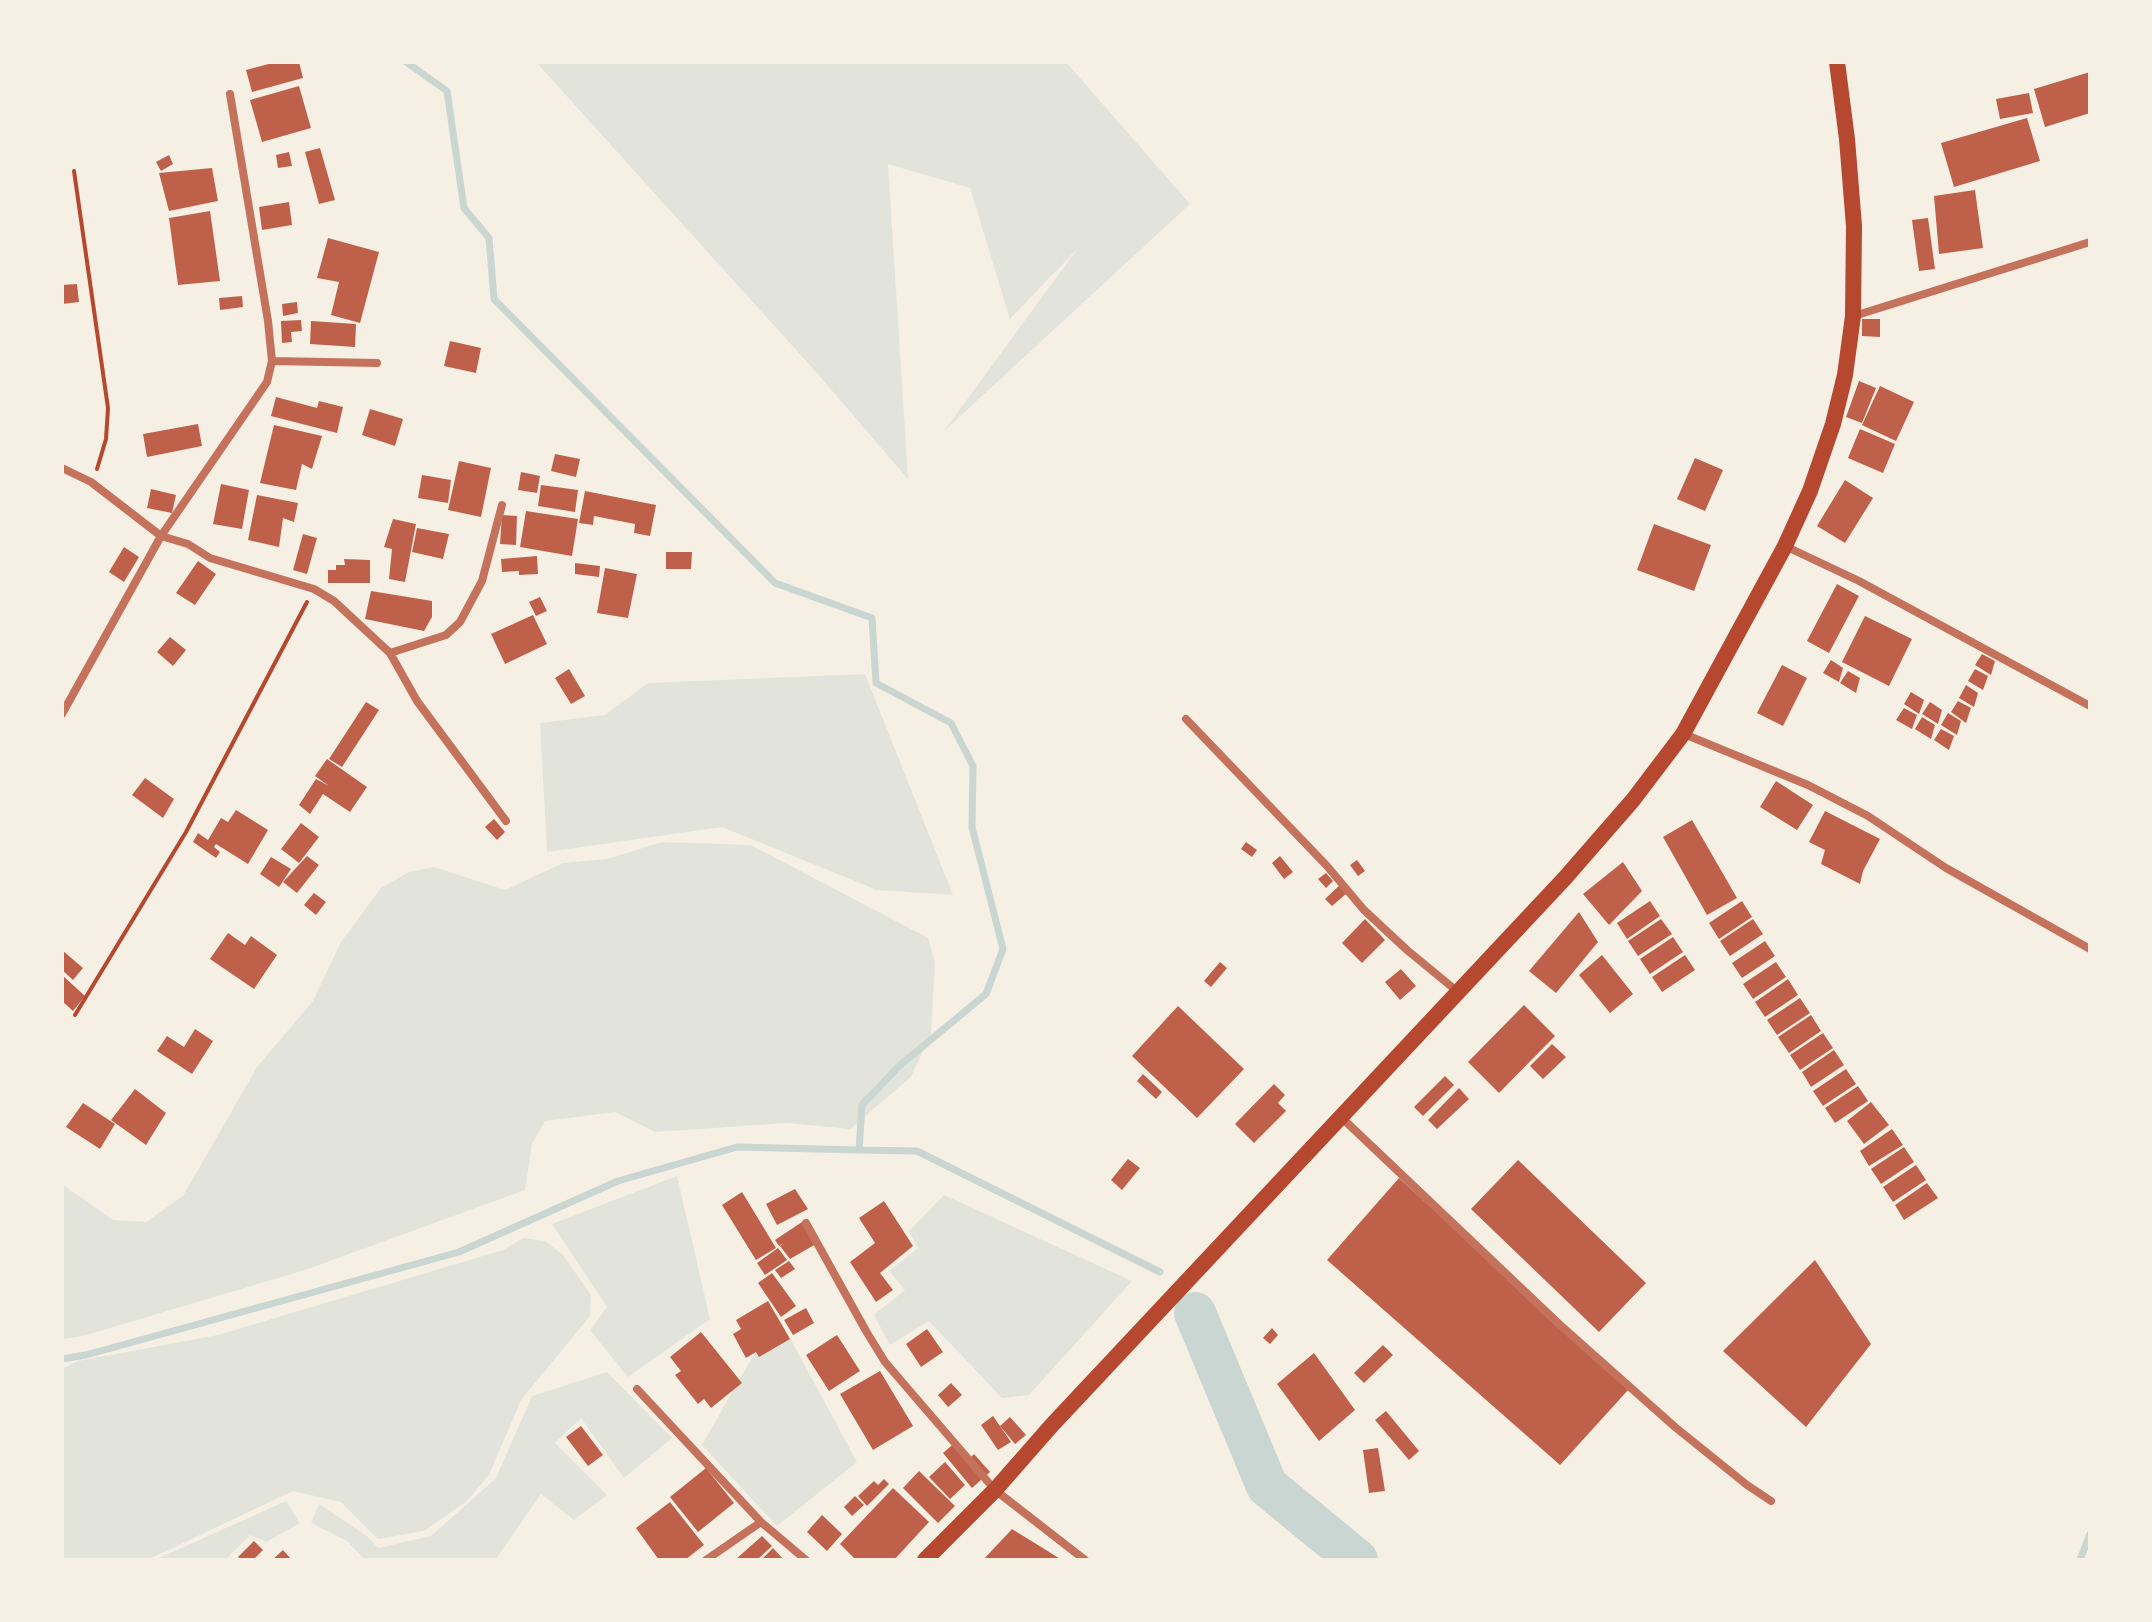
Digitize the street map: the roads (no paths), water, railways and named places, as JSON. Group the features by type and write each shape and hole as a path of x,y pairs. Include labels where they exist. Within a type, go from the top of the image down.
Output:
{"highway":[{"path":"925,1560 995,1490 1052,1425 1575,867 1633,800 1683,734 1785,546 1810,491 1833,424 1845,375 1853,316 1854,226 1837,62"}],"street":[{"path":"62,714 161,536 267,382 272,361 268,321 230,94"},
{"path":"1853,316 2090,242"},
{"path":"272,361 377,363"},
{"path":"62,468 91,482 161,536 188,544 210,558 314,589 334,601 390,653 417,701 506,821"},
{"path":"390,653 446,635 460,622 482,581 502,505"},
{"path":"1785,546 1859,581 2090,706"},
{"path":"1186,719 1327,866 1364,910 1458,992"},
{"path":"1683,734 1808,785 1868,816 1946,868 2090,949"},
{"path":"1342,1118 1559,1324 1699,1447 1771,1501"},
{"path":"806,1223 885,1362 995,1490 1085,1560"},
{"path":"637,1389 761,1522 806,1560"},
{"path":"706,1560 761,1522"}],"waterway":[{"path":"406,62 447,91 464,208 489,238 494,299 775,583 872,618 876,683 951,723 973,766 972,827 1003,949 986,994 899,1066 862,1105 859,1150 917,1151 1160,1272"},
{"path":"62,1359 459,1252 618,1181 737,1147 859,1150"},
{"path":"1195,1313 1267,1486 1357,1560"},
{"path":"2080,1560 2090,1534"}]}
